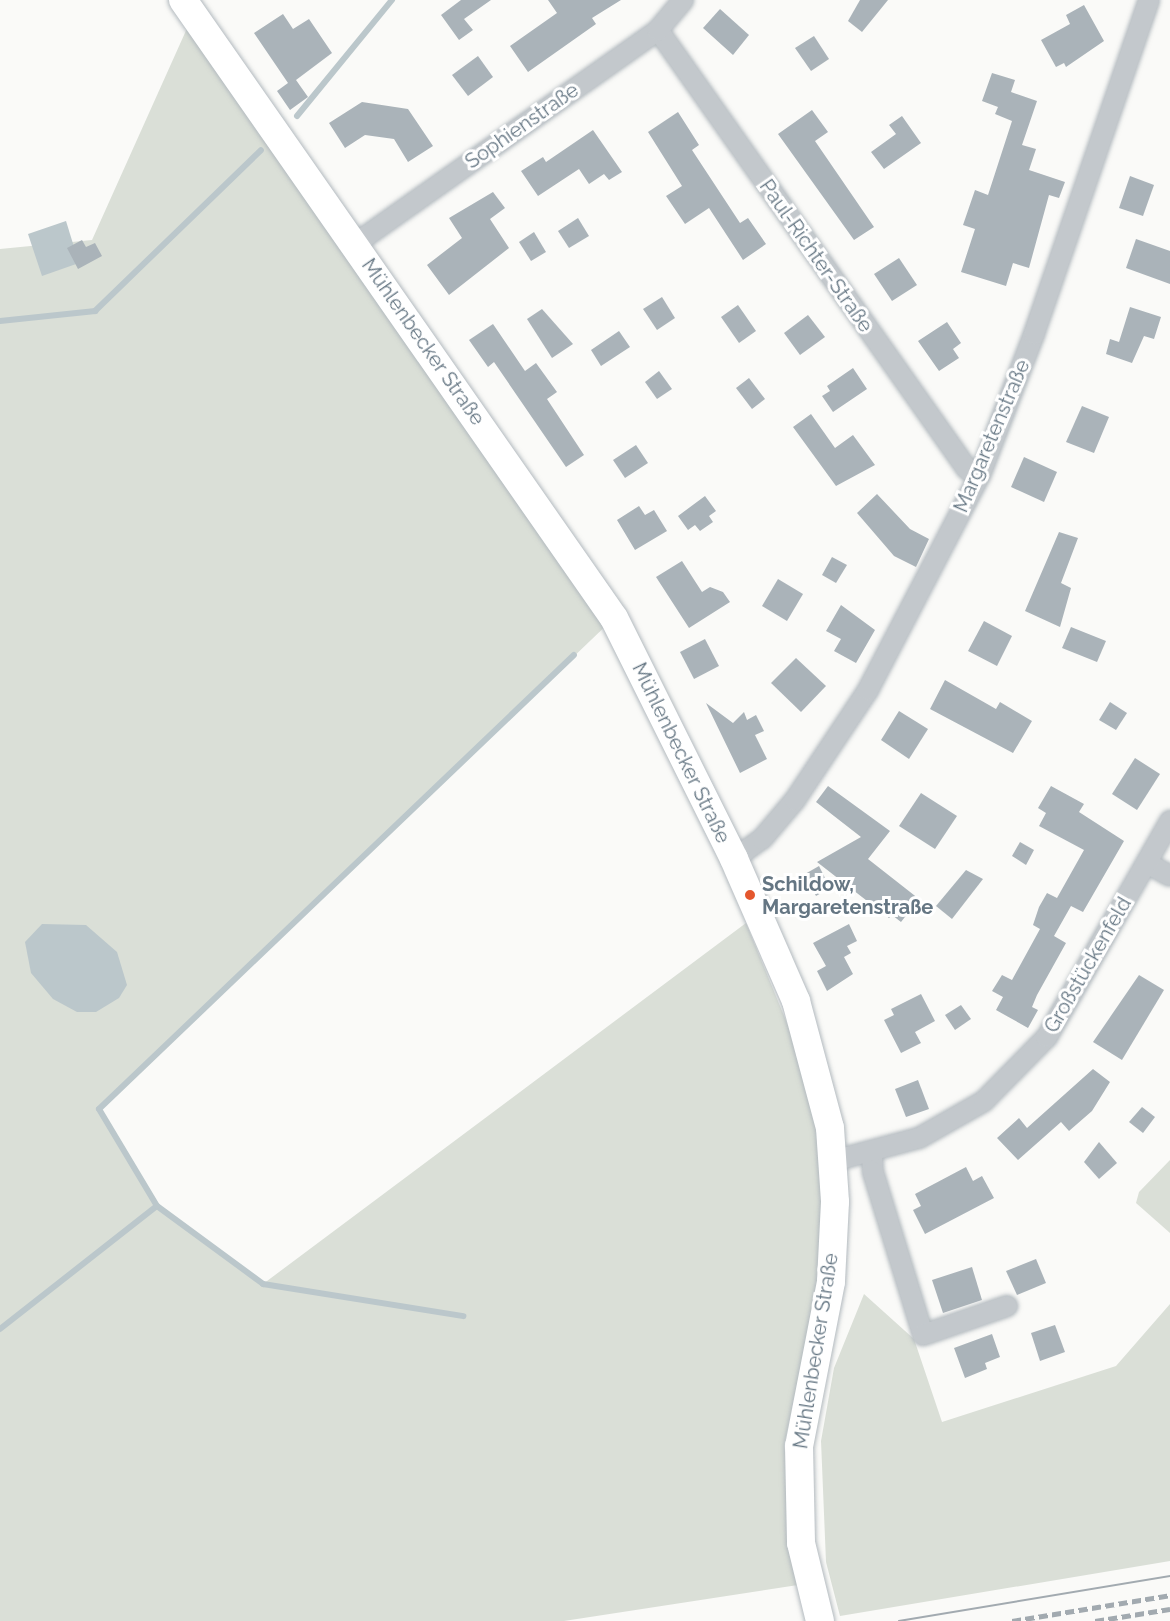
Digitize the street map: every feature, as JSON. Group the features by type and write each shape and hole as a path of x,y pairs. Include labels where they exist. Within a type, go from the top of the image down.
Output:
{"main road":[{"name":"Mühlenbecker Straße","path":"183,0 614,618 734,860 796,1001 830,1128 833,1161 831,1282 799,1446 801,1543 820,1621"}],"street":[{"name":"Sophienstraße","path":"355,244 658,30 683,0"},
{"name":"Margaretenstraße","path":"734,860 762,839 795,800 868,690 980,476 1034,334 1143,2"},
{"name":"Paul-Richter-Straße","path":"658,30 967,469 980,476"},
{"name":"Großstückenfeld","path":"833,1161 872,1154 919,1138 984,1101 1047,1037 1170,820"},
{"path":"1147,863 1170,876"},
{"path":"872,1154 873,1172 923,1335 1007,1306"}],"shaded area":[{"path":"193,15 614,618 100,1110 157,1206 263,1284 746,923 830,1128 819,1280 784,1446 811,1583 564,1621 0,1621 0,249 92,240"},
{"path":"66,221 79,263 42,276 28,234"},
{"path":"42,924 86,925 117,952 127,985 119,998 96,1012 77,1012 53,999 31,973 25,942"},
{"path":"1170,1160 1170,1233 1136,1203 1139,1192"},
{"path":"864,1294 914,1339 942,1422 1116,1366 1170,1304 1170,1561 840,1616 826,1562 821,1441 834,1368"}],"building":[{"path":"461,0 491,0 464,19 473,30 459,40 441,15"},
{"path":"548,0 621,0 592,18 596,24 528,72 510,46 557,13"},
{"path":"860,0 888,0 862,32 848,21"},
{"path":"1084,5 1104,41 1066,67 1064,63 1056,67 1041,40 1070,24 1066,15"},
{"path":"720,9 749,35 733,55 703,28"},
{"path":"283,14 293,29 309,19 332,53 296,80 308,97 290,110 277,91 288,83 254,33"},
{"path":"814,36 829,59 811,71 795,48"},
{"path":"478,56 493,77 468,96 452,75"},
{"path":"992,73 1015,80 1011,92 1037,101 1022,145 1036,149 1029,170 1065,182 1059,198 1049,195 1029,268 1013,263 1006,286 961,272 975,229 963,225 975,190 988,195 1012,121 995,114 998,107 982,101"},
{"path":"362,102 408,109 433,146 408,162 394,139 365,135 345,148 329,123"},
{"path":"812,110 828,132 815,141 874,227 854,240 778,134"},
{"path":"678,112 699,145 692,150 740,223 748,218 766,244 743,260 709,208 685,224 666,196 682,186 648,132"},
{"path":"902,116 921,143 884,169 871,152 896,134 889,125"},
{"path":"593,130 622,172 609,180 604,174 589,184 579,169 538,196 521,171 543,157 546,162"},
{"path":"1130,176 1154,185 1143,216 1119,208"},
{"path":"493,192 505,208 490,219 509,248 449,295 427,265 462,238 449,218"},
{"path":"578,218 589,236 569,248 558,231"},
{"path":"534,232 546,252 531,261 519,242"},
{"path":"1136,239 1170,251 1170,284 1126,268"},
{"path":"82,240 86,247 95,243 102,256 78,269 67,248"},
{"path":"899,258 917,285 892,301 874,274"},
{"path":"662,297 675,318 657,330 643,309"},
{"path":"738,305 756,331 739,343 721,317"},
{"path":"1130,307 1161,317 1154,339 1144,336 1132,363 1106,354 1110,339 1119,342"},
{"path":"542,309 573,344 552,358 527,319"},
{"path":"808,315 825,337 800,355 784,333"},
{"path":"947,322 961,343 953,349 959,358 939,371 918,341"},
{"path":"493,324 525,371 536,363 557,392 547,399 584,455 566,467 494,362 488,367 469,340"},
{"path":"619,331 630,347 601,366 591,350"},
{"path":"853,368 867,389 833,412 822,396 830,391 827,386"},
{"path":"659,371 672,389 657,399 645,382"},
{"path":"749,378 765,399 752,409 736,388"},
{"path":"1082,406 1109,417 1094,453 1066,442"},
{"path":"811,414 835,448 853,435 875,465 836,486 793,427"},
{"path":"636,445 648,463 625,478 613,460"},
{"path":"1024,457 1057,472 1044,502 1011,487"},
{"path":"877,494 910,529 929,539 916,567 894,556 857,513"},
{"path":"705,496 716,511 709,516 713,522 700,531 695,525 688,530 678,516"},
{"path":"639,506 645,515 654,510 667,531 635,550 617,520"},
{"path":"1059,532 1078,538 1061,583 1071,588 1060,627 1025,611"},
{"path":"832,557 847,565 836,583 822,575"},
{"path":"682,561 702,592 710,587 723,592 730,602 689,628 656,577"},
{"path":"778,579 803,594 787,621 762,606"},
{"path":"841,605 875,630 856,663 834,651 841,639 826,631"},
{"path":"984,621 1012,636 997,666 968,651"},
{"path":"1071,627 1106,641 1097,662 1062,648"},
{"path":"705,639 719,666 694,679 680,652"},
{"path":"796,658 826,686 801,712 771,683"},
{"path":"945,680 996,709 1000,702 1032,721 1013,753 930,709"},
{"path":"1110,702 1127,713 1116,730 1099,720"},
{"path":"706,703 733,723 744,712 747,720 756,715 764,731 755,735 767,759 740,773"},
{"path":"899,711 928,729 909,759 881,740"},
{"path":"1135,758 1160,774 1137,810 1112,794"},
{"path":"828,786 890,831 868,859 919,899 901,922 892,915 889,918 817,862 861,837 816,802"},
{"path":"1051,786 1084,804 1079,812 1124,841 1083,912 1071,906 1054,936 1066,943 1037,995 1032,1007 1038,1010 1028,1028 996,1010 1003,997 992,991 1002,975 1012,980 1040,929 1033,925 1039,907 1047,893 1057,898 1084,850 1039,826 1046,813 1038,808"},
{"path":"921,793 957,816 935,849 899,826"},
{"path":"1020,842 1034,850 1026,865 1012,856"},
{"path":"819,866 830,888 816,896 805,874"},
{"path":"966,870 983,879 952,919 936,906"},
{"path":"849,924 857,941 847,946 851,953 844,957 853,974 827,991 817,971 826,966 813,943"},
{"path":"1139,975 1164,990 1122,1060 1093,1042"},
{"path":"921,994 935,1021 915,1032 921,1043 901,1053 884,1020 894,1015 891,1009"},
{"path":"961,1005 971,1019 955,1030 945,1015"},
{"path":"1093,1069 1110,1082 1092,1111 1069,1131 1061,1122 1018,1160 997,1138 1019,1118 1027,1128"},
{"path":"918,1080 929,1109 906,1117 895,1089"},
{"path":"1142,1107 1155,1117 1143,1133 1129,1122"},
{"path":"1099,1142 1117,1163 1099,1179 1084,1162"},
{"path":"966,1167 973,1181 982,1176 994,1198 925,1234 913,1210 921,1206 915,1194"},
{"path":"1036,1259 1046,1283 1017,1295 1006,1271"},
{"path":"972,1267 982,1300 943,1313 932,1280"},
{"path":"1055,1325 1065,1352 1040,1361 1031,1333"},
{"path":"992,1334 1000,1357 985,1363 987,1369 965,1378 954,1348"}],"waterway":[{"path":"297,116 392,0"},
{"path":"0,321 95,311 261,150"},
{"path":"0,1329 157,1206 99,1109 574,655"},
{"path":"157,1206 263,1284 463,1316"}],"tram line":[{"path":"899,1621 1170,1576"}],"railway":[{"path":"1012,1621 1170,1595"},
{"path":"1095,1621 1170,1609"}],"place":[{"name":"Schildow, Margaretenstraße","path":"750,895"}]}
